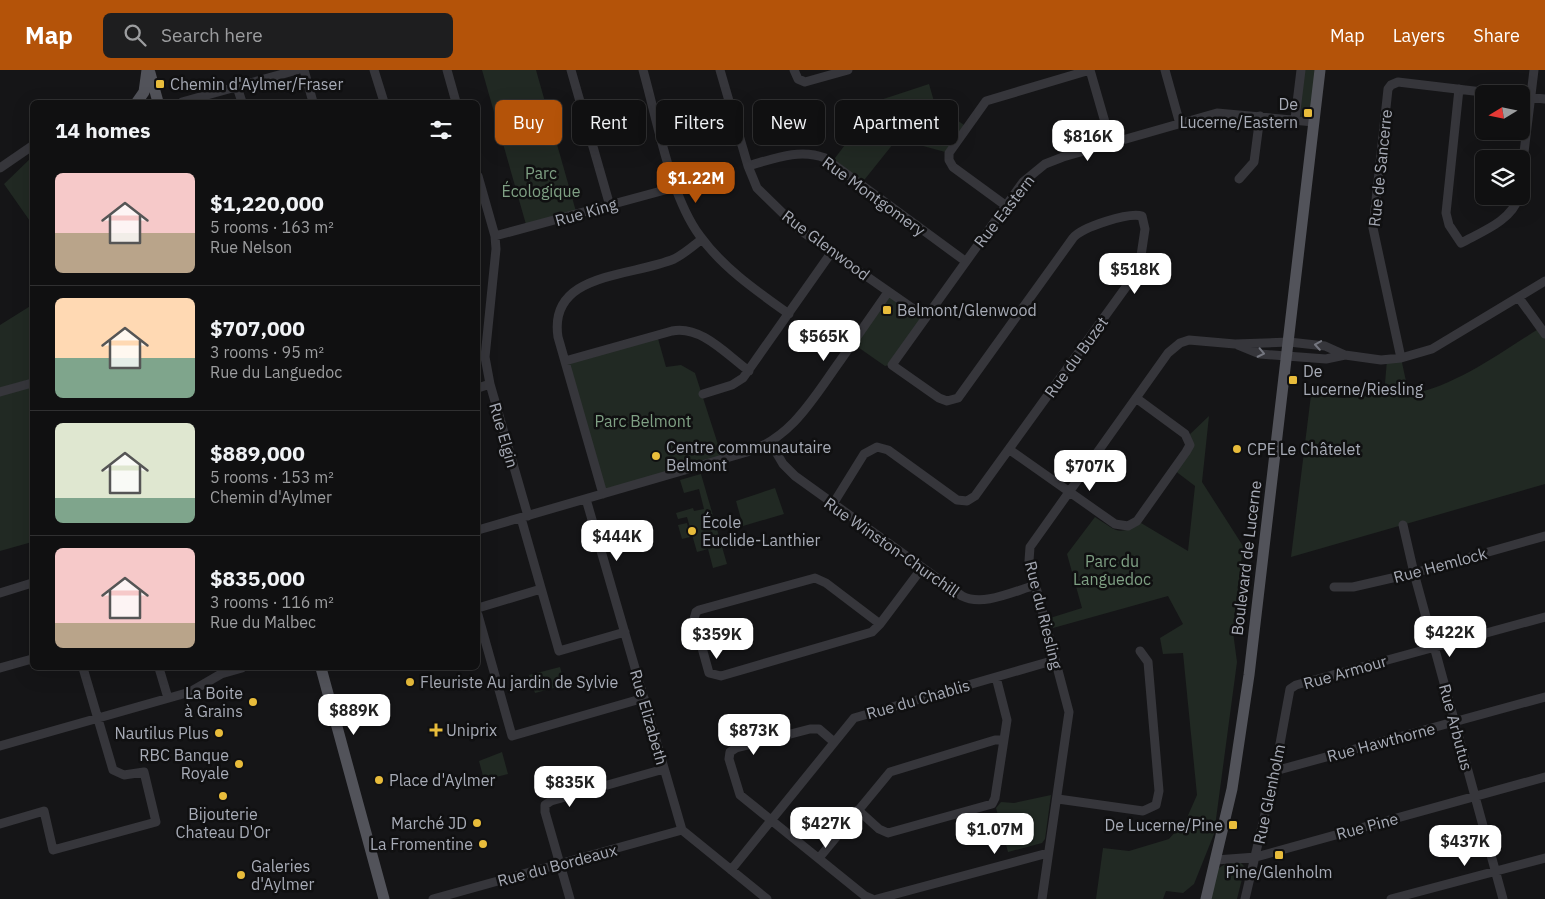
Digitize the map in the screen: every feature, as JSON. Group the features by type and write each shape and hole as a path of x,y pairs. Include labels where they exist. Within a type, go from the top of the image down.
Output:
{"main road":[{"path":"138,100 146,85 148,70"},
{"path":"148,70 157,100"},
{"name":"Boulevard de Lucerne","path":"1206,899 1232,789 1249,675 1320,70"},
{"path":"322,670 384,899"}],"street":[{"path":"189,100 297,70"},
{"path":"304,70 312,100"},
{"path":"374,70 383,100"},
{"path":"447,70 455,100"},
{"path":"571,70 610,206"},
{"path":"643,70 676,187 702,239 744,281 790,314"},
{"name":"Rue Glenwood","path":"720,70 753,181 762,193 789,220 831,253 925,317"},
{"path":"794,70 798,79 805,82 848,70"},
{"path":"1005,205 953,167 949,160 950,153 986,101 1090,70 1111,143"},
{"path":"1165,70 1180,124"},
{"path":"1295,119 1301,70"},
{"path":"1530,85 1534,70"},
{"name":"Rue de Sancerre","path":"1401,358 1373,228 1387,93 1390,85 1398,82 1475,91"},
{"path":"237,87 241,100"},
{"path":"1459,89 1446,212 1454,234 1460,243 1505,218 1515,205"},
{"path":"1530,97 1545,99"},
{"name":"Rue Eastern","path":"892,364 1005,205 1023,182 1045,164 1111,143 1223,112 1314,122"},
{"path":"1239,179 1254,162 1260,116"},
{"path":"0,168 30,147"},
{"name":"Rue Montgomery","path":"748,166 796,154 812,154 825,158 965,261"},
{"name":"Rue Elgin","path":"480,183 495,236 496,259 486,342 486,358 490,384 541,589 559,651 625,632"},
{"name":"Rue King","path":"495,236 676,187"},
{"name":"Rue du Buzet","path":"833,504 864,454 872,448 888,450 953,498 963,501 975,496 1139,270 1145,229 1142,216 1131,215 1078,232 960,396 955,400 948,401 939,398 892,364"},
{"path":"603,494 565,361 556,322 559,309 568,295 583,285 672,259 702,239"},
{"path":"703,394 736,383 749,371 831,253"},
{"path":"1344,355 1381,360 1401,358 1432,349 1545,281"},
{"path":"480,529 746,452 770,442 789,428 805,409 888,292"},
{"path":"1519,298 1545,334"},
{"path":"565,361 672,331 684,330 702,336 749,371"},
{"name":"Rue du Riesling","path":"1042,899 1058,799 1069,712 1030,561 1030,547 1168,353 1180,343 1195,340 1235,344 1289,342 1326,346 1344,355"},
{"name":"Rue du Riesling","path":"1235,344 1260,354 1326,359 1344,355"},
{"path":"0,392 30,384"},
{"path":"480,387 490,384"},
{"path":"1010,450 1115,524 1128,526 1137,521 1190,445 1185,434 1136,398"},
{"name":"Rue Winston-Churchill","path":"770,442 788,470 962,596 974,601 1036,585"},
{"name":"Rue Elizabeth","path":"586,498 682,830"},
{"name":"Rue Arbutus","path":"1402,525 1503,899"},
{"name":"Rue Hemlock","path":"1334,587 1354,587 1414,573 1545,536"},
{"path":"880,624 826,583 816,578 699,610 694,619 709,673 716,677 868,634 880,624 922,568"},
{"path":"0,592 30,584"},
{"path":"480,607 541,589"},
{"name":"Rue Armour","path":"1290,689 1545,617"},
{"path":"480,622 512,736 644,698"},
{"path":"1058,799 1143,811 1153,807 1158,801 1148,662 1140,651"},
{"path":"0,668 30,660"},
{"name":"Rue du Chablis","path":"731,870 771,818 854,718 1055,660"},
{"path":"0,824 44,810 54,850 156,822 144,772 124,775 113,770 84,670"},
{"path":"160,670 168,698"},
{"path":"0,746 190,692 221,674 235,670"},
{"path":"858,810 879,829 888,833 989,805 995,798 1006,715 996,677"},
{"name":"Rue Glenholm","path":"1245,899 1275,770 1290,689"},
{"name":"Rue Hawthorne","path":"1275,770 1545,697"},
{"path":"834,742 814,728 736,748 730,752 729,759 738,791 818,858 872,899"},
{"path":"818,858 885,776 896,768 995,740 1004,740"},
{"path":"570,899 545,812 548,802 664,769"},
{"name":"Rue Pine","path":"1216,860 1256,857 1545,777"},
{"path":"682,830 767,899"},
{"name":"Rue du Bordeaux","path":"433,899 682,830"},
{"path":"877,899 1048,853"},
{"path":"1391,899 1545,858"}],"green space":[{"name":"Parc Écologique","path":"482,70 536,70 544,100 495,100 495,116"},
{"path":"1301,70 1320,70 1314,122 1295,119"},
{"path":"929,84 934,100 880,100"},
{"path":"958,121 967,127 958,140"},
{"name":"Parc Écologique","path":"503,145 557,145 577,215 527,228"},
{"path":"845,145 892,145 861,184 832,162"},
{"path":"919,145 955,145 949,153"},
{"path":"30,159 30,221 4,184"},
{"path":"888,292 925,317 892,364 885,366 852,343"},
{"path":"30,306 30,380 0,388 0,325"},
{"path":"1540,328 1545,334 1545,484 1291,557 1311,395 1343,398 1384,395 1387,360 1401,358 1409,395 1427,390 1477,368"},
{"name":"Parc Belmont","path":"657,335 666,367 681,365 695,373 723,460 603,494 565,361"},
{"path":"30,384 30,543 0,551 0,392"},
{"name":"Parc du Languedoc","path":"1209,416 1202,482 1243,546 1233,632 1237,662 1214,834 1194,884 1183,893 1166,891 1163,899 1096,899 1103,848 1129,851 1169,839 1186,820 1197,795 1183,653 1163,654 1160,638 1183,624 1168,596 1053,628 1050,618 1082,608 1067,554 1095,517 1112,528 1121,531 1141,523 1188,551 1195,486 1174,470 1186,452 1187,437"},
{"path":"701,474 727,564 713,568 708,549 697,552 687,517 678,519 676,513 693,508 694,511 704,509 699,489 684,493 680,480"},
{"path":"775,488 784,514 743,526 736,501"},
{"path":"687,523 690,537 682,539 678,525"},
{"path":"560,667 565,685 535,693 529,675"},
{"path":"502,752 508,774 484,780 479,761"},
{"path":"1051,795 1045,839 1042,843 1008,852 996,808 1001,802 1014,803"},
{"path":"1240,862 1245,867 1237,899 1208,899 1217,869 1227,863"}],"place":[{"name":"Chemin d'Aylmer/Fraser","path":"160,84"},
{"name":"De Lucerne/Eastern","path":"1308,113"},
{"name":"Belmont/Glenwood","path":"887,310"},
{"name":"De Lucerne/Riesling","path":"1293,380"},
{"name":"CPE Le Châtelet","path":"1237,449"},
{"name":"Centre communautaire Belmont","path":"656,456"},
{"name":"École Euclide-Lanthier","path":"692,531"},
{"name":"Fleuriste Au jardin de Sylvie","path":"410,682"},
{"name":"La Boite à Grains","path":"253,702"},
{"name":"Uniprix","path":"436,730"},
{"name":"Nautilus Plus","path":"219,733"},
{"name":"RBC Banque Royale","path":"239,764"},
{"name":"Place d'Aylmer","path":"379,780"},
{"name":"Bijouterie Chateau D'Or","path":"223,796"},
{"name":"Marché JD","path":"477,823"},
{"name":"De Lucerne/Pine","path":"1233,825"},
{"name":"La Fromentine","path":"483,844"},
{"name":"Pine/Glenholm","path":"1279,855"},
{"name":"Galeries d'Aylmer","path":"241,875"}]}
